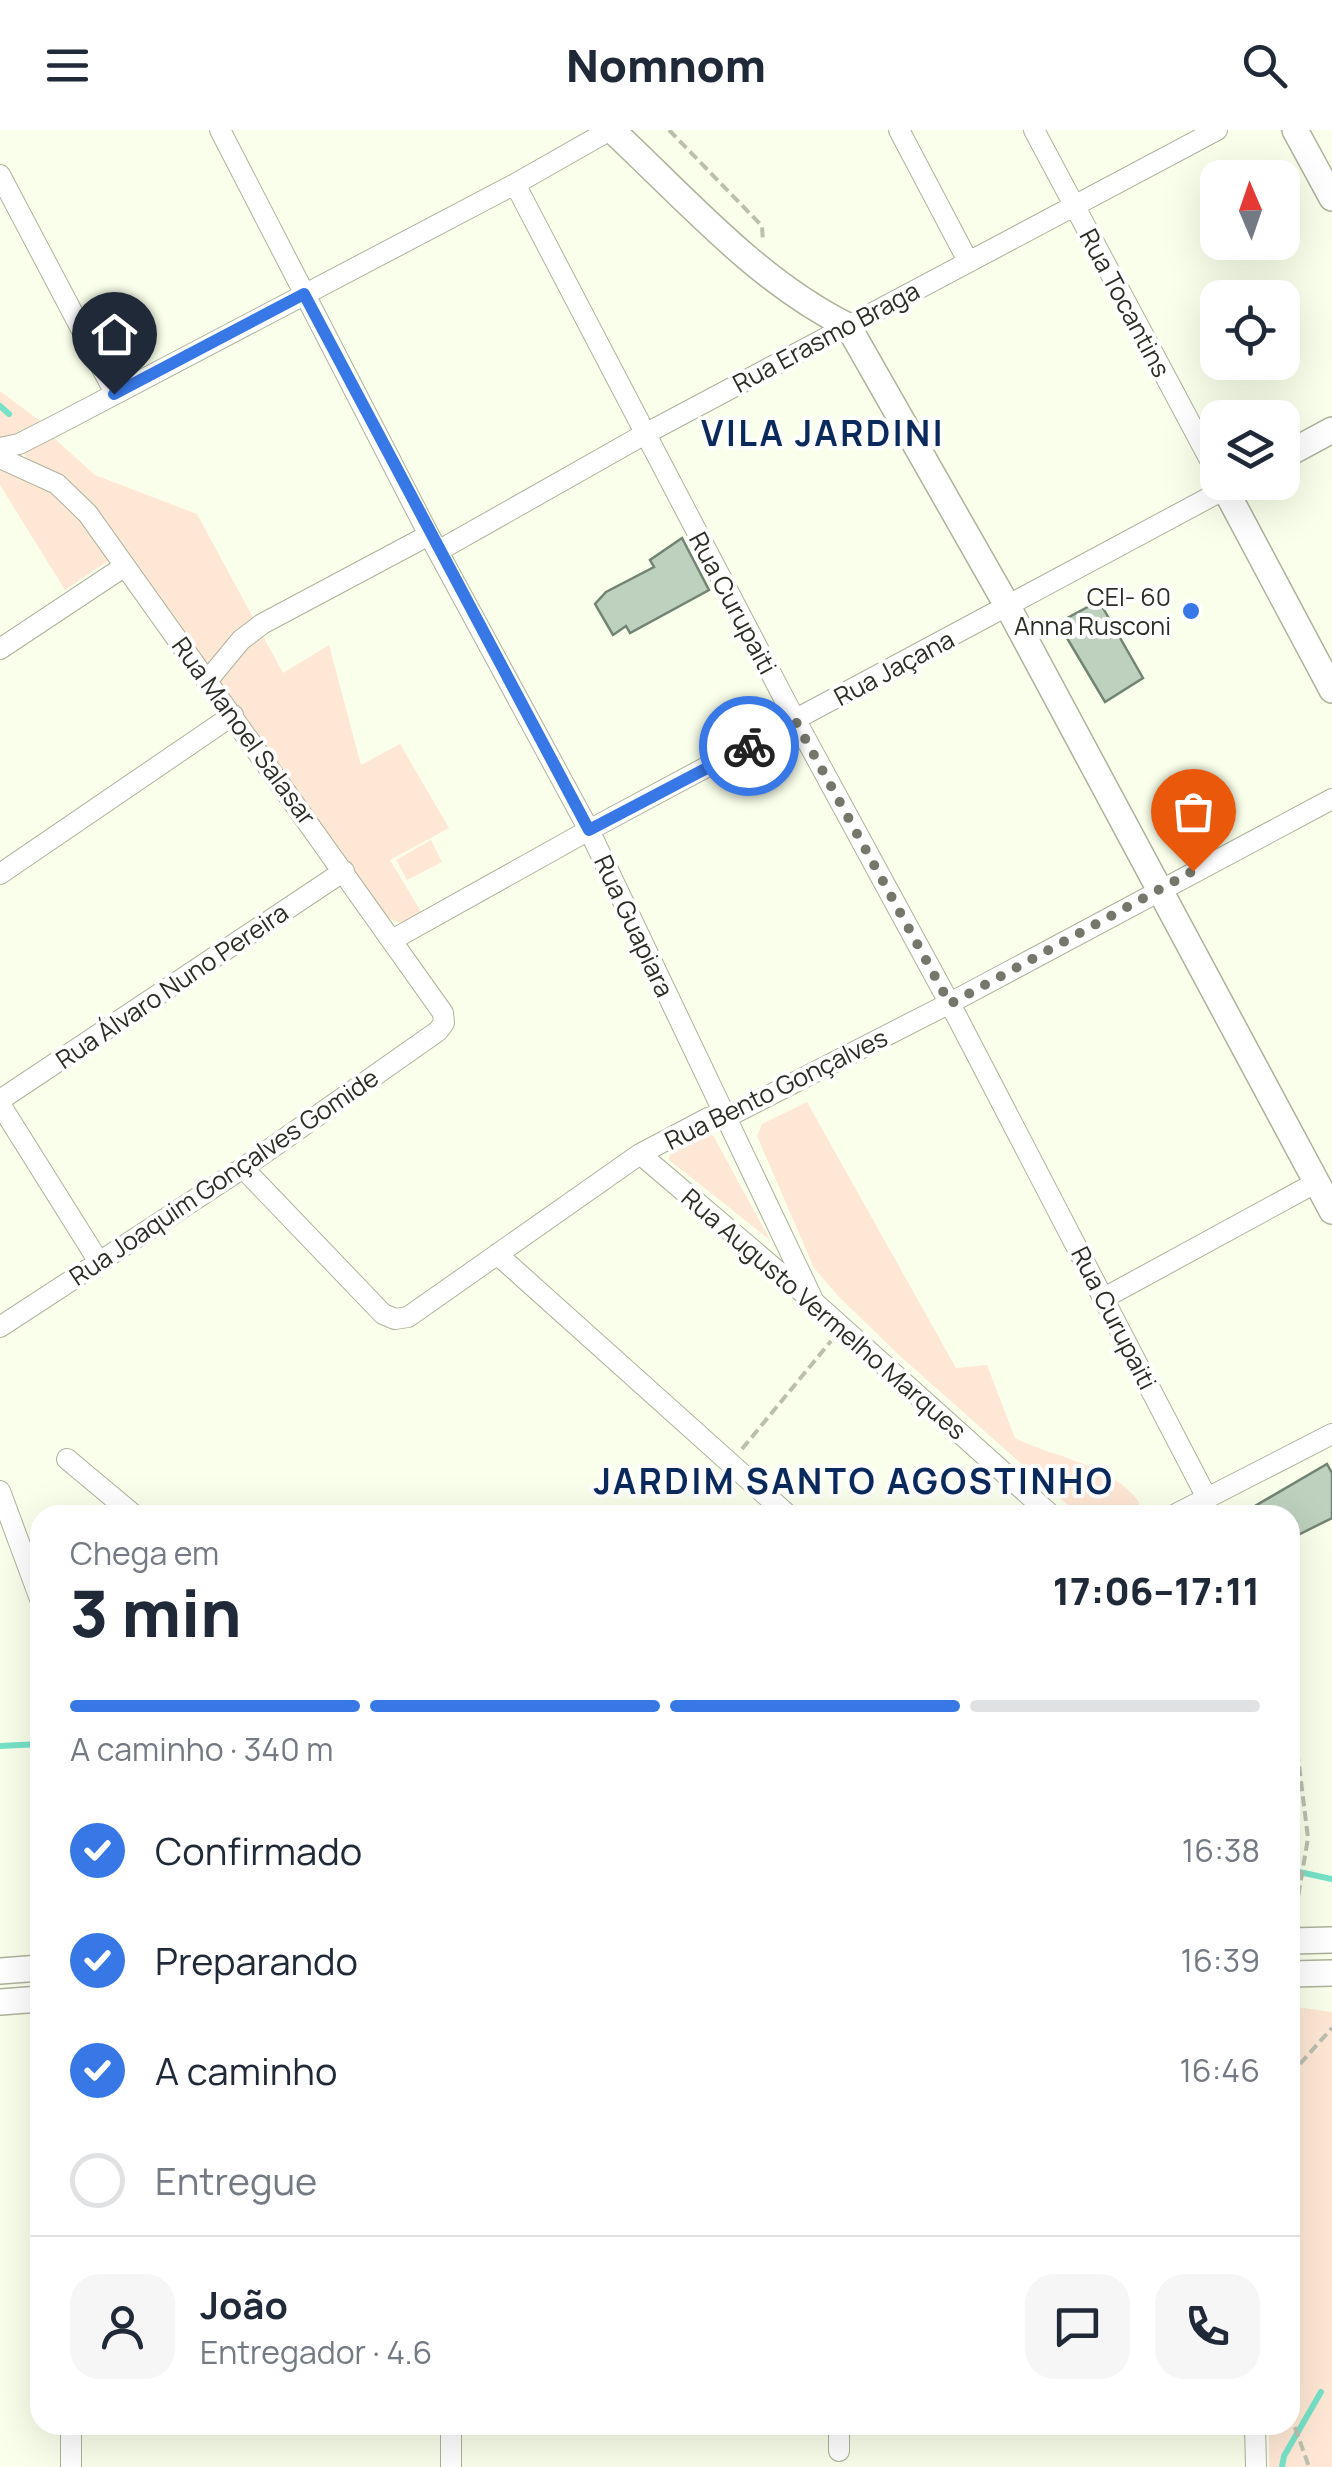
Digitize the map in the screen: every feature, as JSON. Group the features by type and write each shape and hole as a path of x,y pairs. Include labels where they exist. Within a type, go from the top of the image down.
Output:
{"main road":[{"path":"611,130 782,288 848,326 1008,607 1332,1211"},
{"path":"1295,130 1332,198"},
{"path":"1300,447 1332,430"},
{"name":"Rua Tocantins","path":"1234,500 1332,690"},
{"path":"1300,1934 1332,1940"},
{"path":"0,1971 30,1966"},
{"path":"1300,1974 1332,1973"},
{"path":"0,2002 30,2000"}],"street":[{"name":"Rua Guapiara","path":"220,130 434,543 589,830 814,1302"},
{"path":"9,454 114,394 611,130"},
{"path":"899,130 968,261"},
{"name":"Rua Tocantins","path":"1034,130 1200,437"},
{"name":"Rua Erasmo Braga","path":"208,680 241,640 262,624 434,543 645,434 1216,130"},
{"path":"0,176 114,394"},
{"name":"Rua Curupaiti","path":"515,184 796,722 950,1004 1206,1498"},
{"name":"Rua Manoel Salasar","path":"9,454 57,484 88,514 392,940 442,1013 444,1023"},
{"name":"Rua Jaçana","path":"392,940 589,830 1008,607 1200,496"},
{"path":"0,649 125,566"},
{"path":"0,874 234,715"},
{"name":"Rua Bento Gonçalves","path":"244,1168 383,1314 394,1319 408,1317 640,1154 708,1118 725,1118 950,1004 1332,799"},
{"name":"Rua Álvaro Nuno Pereira","path":"0,1102 344,872"},
{"name":"Rua Joaquim Gonçalves Gomide","path":"0,1327 244,1168 444,1023"},
{"path":"0,1102 99,1262"},
{"name":"Rua Augusto Vermelho Marques","path":"640,1154 814,1302 1040,1505"},
{"path":"1104,1298 1317,1182"},
{"path":"496,1254 777,1505"},
{"path":"1193,1505 1332,1434"},
{"path":"68,1459 122,1505"},
{"path":"0,1491 30,1572"},
{"path":"0,1964 30,1965"},
{"path":"71,2435 71,2467"},
{"path":"451,2435 451,2467"},
{"path":"838,2450 839,2435"},
{"path":"1255,2435 1256,2467"}],"path":[{"path":"669,130 762,226 763,243 749,257"},
{"path":"730,1464 842,1328"},
{"path":"1300,1773 1308,1838 1300,1886"},
{"path":"1300,2064 1332,2028"},
{"path":"1297,2435 1308,2467"}],"shaded area":[{"path":"0,391 40,421 29,432 0,441"},
{"path":"54,438 95,475 197,514 283,673 329,645 361,765 400,744 449,828 390,860 423,915 401,923 389,919 136,570 24,454 29,446"},
{"path":"0,464 60,493 111,559 65,590 0,485"},
{"path":"431,840 442,862 407,880 396,860"},
{"path":"807,1102 956,1368 987,1365 1015,1438 1098,1470 1128,1489 1139,1505 1068,1505 839,1297 814,1268 757,1136 762,1124"},
{"path":"709,1133 770,1240 668,1159 671,1153"},
{"path":"1300,2007 1332,2012 1332,2467 1269,2467 1269,2435 1300,2435"}],"building":[{"path":"682,538 709,590 630,633 626,626 613,635 595,604 606,592 654,567 650,560"},
{"path":"1099,601 1143,678 1105,702 1058,623"},
{"path":"1327,1464 1332,1473 1332,1518 1300,1534 1300,1505 1257,1505"}],"waterway":[{"path":"0,406 9,414"},
{"path":"0,1746 30,1744"},
{"path":"1300,1872 1332,1879"},
{"path":"1300,2428 1321,2392"},
{"path":"1282,2467 1296,2435"}],"way so far":[{"path":"749,746 796,722 950,1004 1193,871"}],"place":[{"name":"CEI- 60 Anna Rusconi","path":"1191,611"}],"district":[{"name":"VILA JARDINI","path":"823,434"},
{"name":"JARDIM SANTO AGOSTINHO","path":"854,1482"}],"route":[{"path":"114,394 304,294 589,830 749,746"}]}
